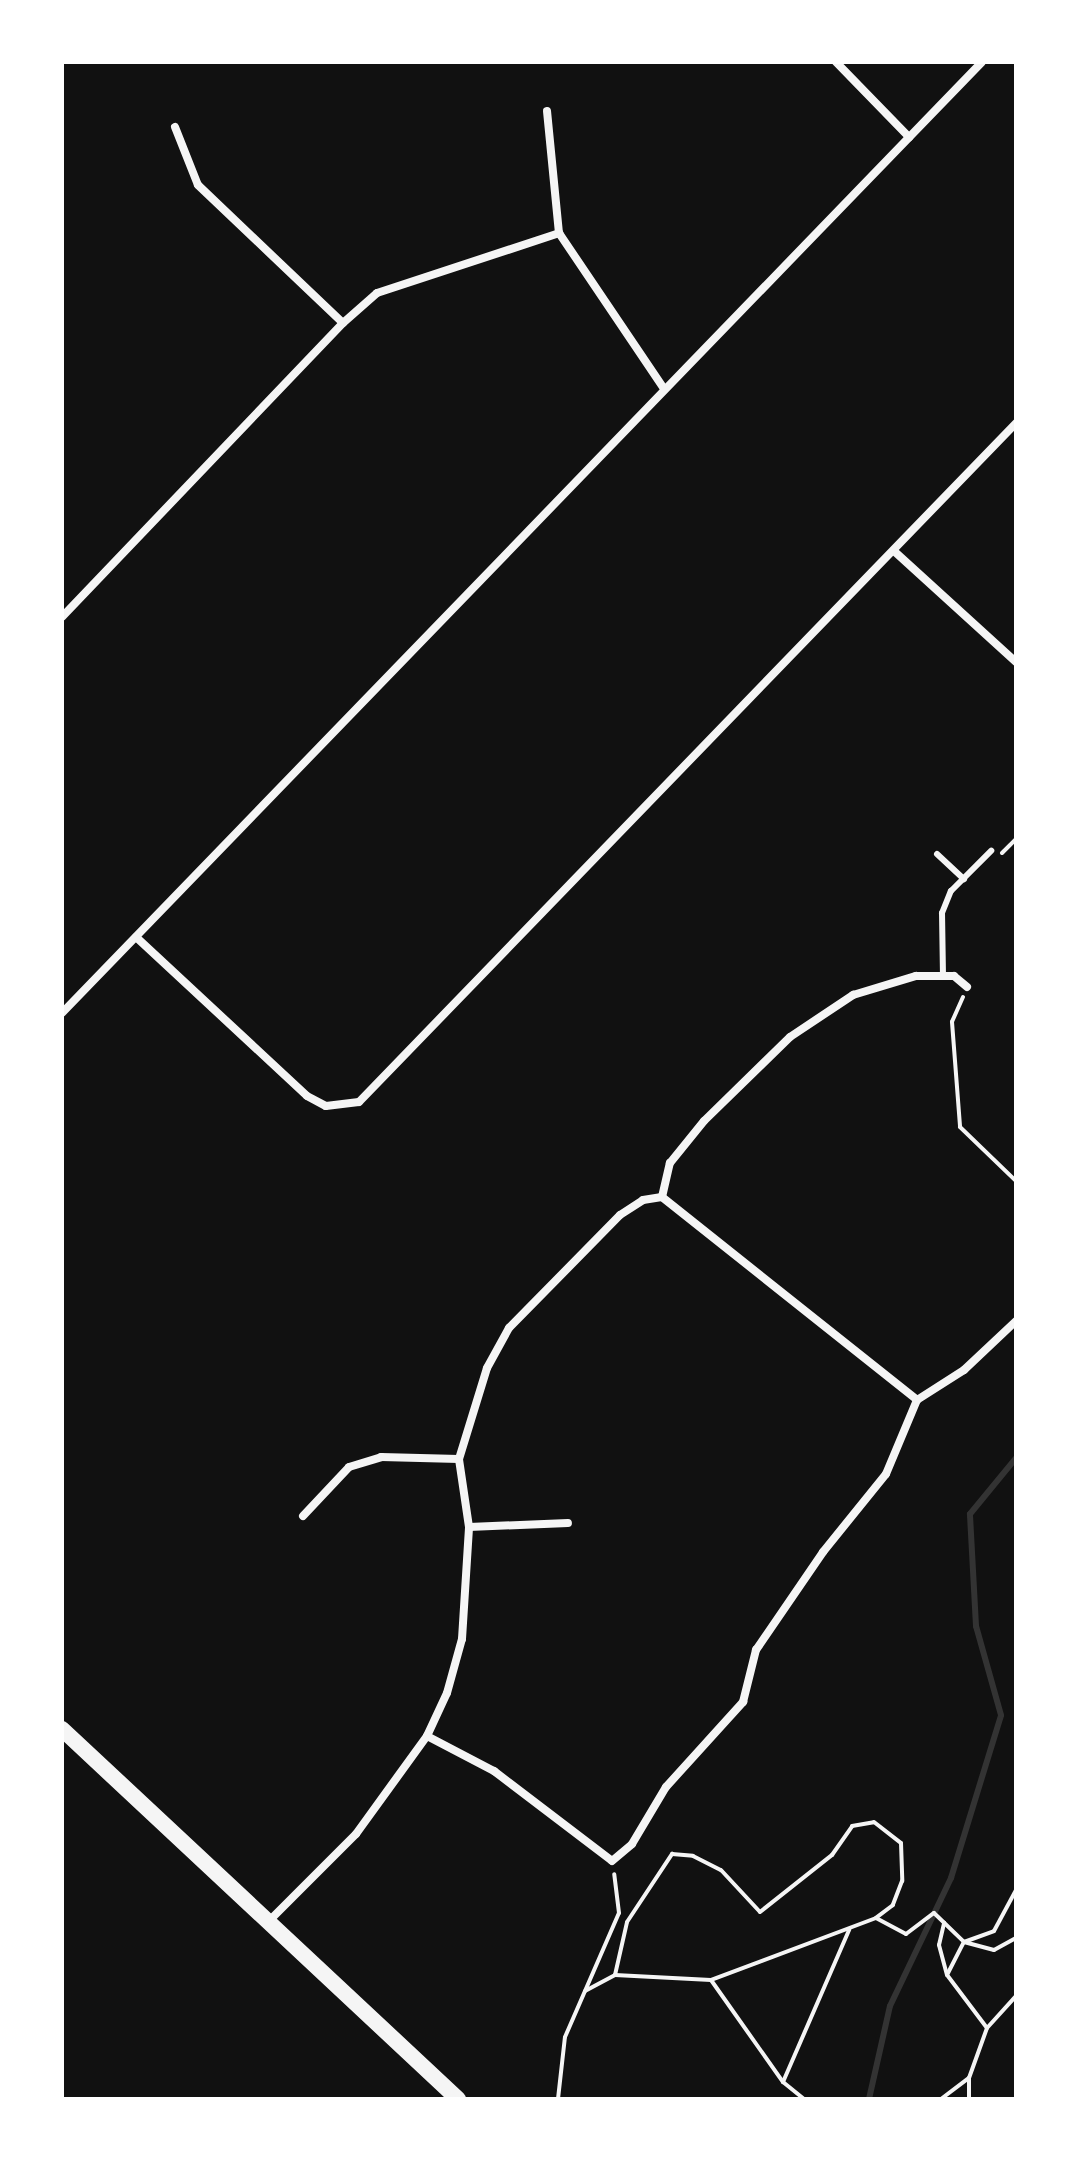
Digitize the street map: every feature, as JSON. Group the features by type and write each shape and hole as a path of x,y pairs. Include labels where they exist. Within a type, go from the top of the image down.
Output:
{"main road":[{"path":"62,1729 458,2099"}],"street":[{"path":"836,62 909,137"},
{"path":"62,1013 663,387 982,62"},
{"path":"547,111 559,233 663,387"},
{"path":"175,127 198,185 343,323"},
{"path":"62,617 343,323 377,293 559,233"},
{"path":"136,937 307,1096 326,1106 359,1102 1016,423"},
{"path":"894,551 1016,662"},
{"path":"662,1197 670,1163 704,1121 790,1037 853,995 916,976 954,976 967,987"},
{"path":"269,1921 356,1834 427,1736 447,1693 462,1639 469,1527 459,1459 487,1368 509,1328 620,1215 643,1200 662,1197 917,1400"},
{"path":"427,1736 494,1771 612,1861 632,1844 666,1787 743,1702 756,1650 823,1552 886,1474 917,1400 964,1370 1016,1321"},
{"path":"303,1516 349,1467 381,1457 459,1459"},
{"path":"469,1527 568,1523"}],"lane":[{"path":"943,976 942,913 964,879 991,851"},
{"path":"937,854 964,879"}],"path":[{"path":"993,861 1016,839"},
{"path":"967,987 952,1022 960,1127 1016,1181"},
{"path":"585,1991 615,1975 711,1980 876,1918 893,1905 902,1881 901,1843 874,1822 852,1826 832,1855 760,1912 721,1870 693,1856 672,1854 627,1922 615,1975"},
{"path":"558,2099 565,2037 619,1913 612,1861"},
{"path":"947,1975 964,1942 994,1931 1016,1890"},
{"path":"619,1913 627,1922"},
{"path":"876,1918 906,1934 934,1913 964,1942 994,1950 1016,1938"},
{"path":"944,1923 939,1945 947,1975 987,2028"},
{"path":"783,2082 849,1929"},
{"path":"711,1980 783,2082 804,2099"},
{"path":"969,2099 969,2078 987,2028 1016,1996"},
{"path":"941,2099 969,2078"}],"waterway":[{"path":"869,2099 890,2006 951,1878 1001,1715 976,1626 970,1514 1016,1458"}]}
